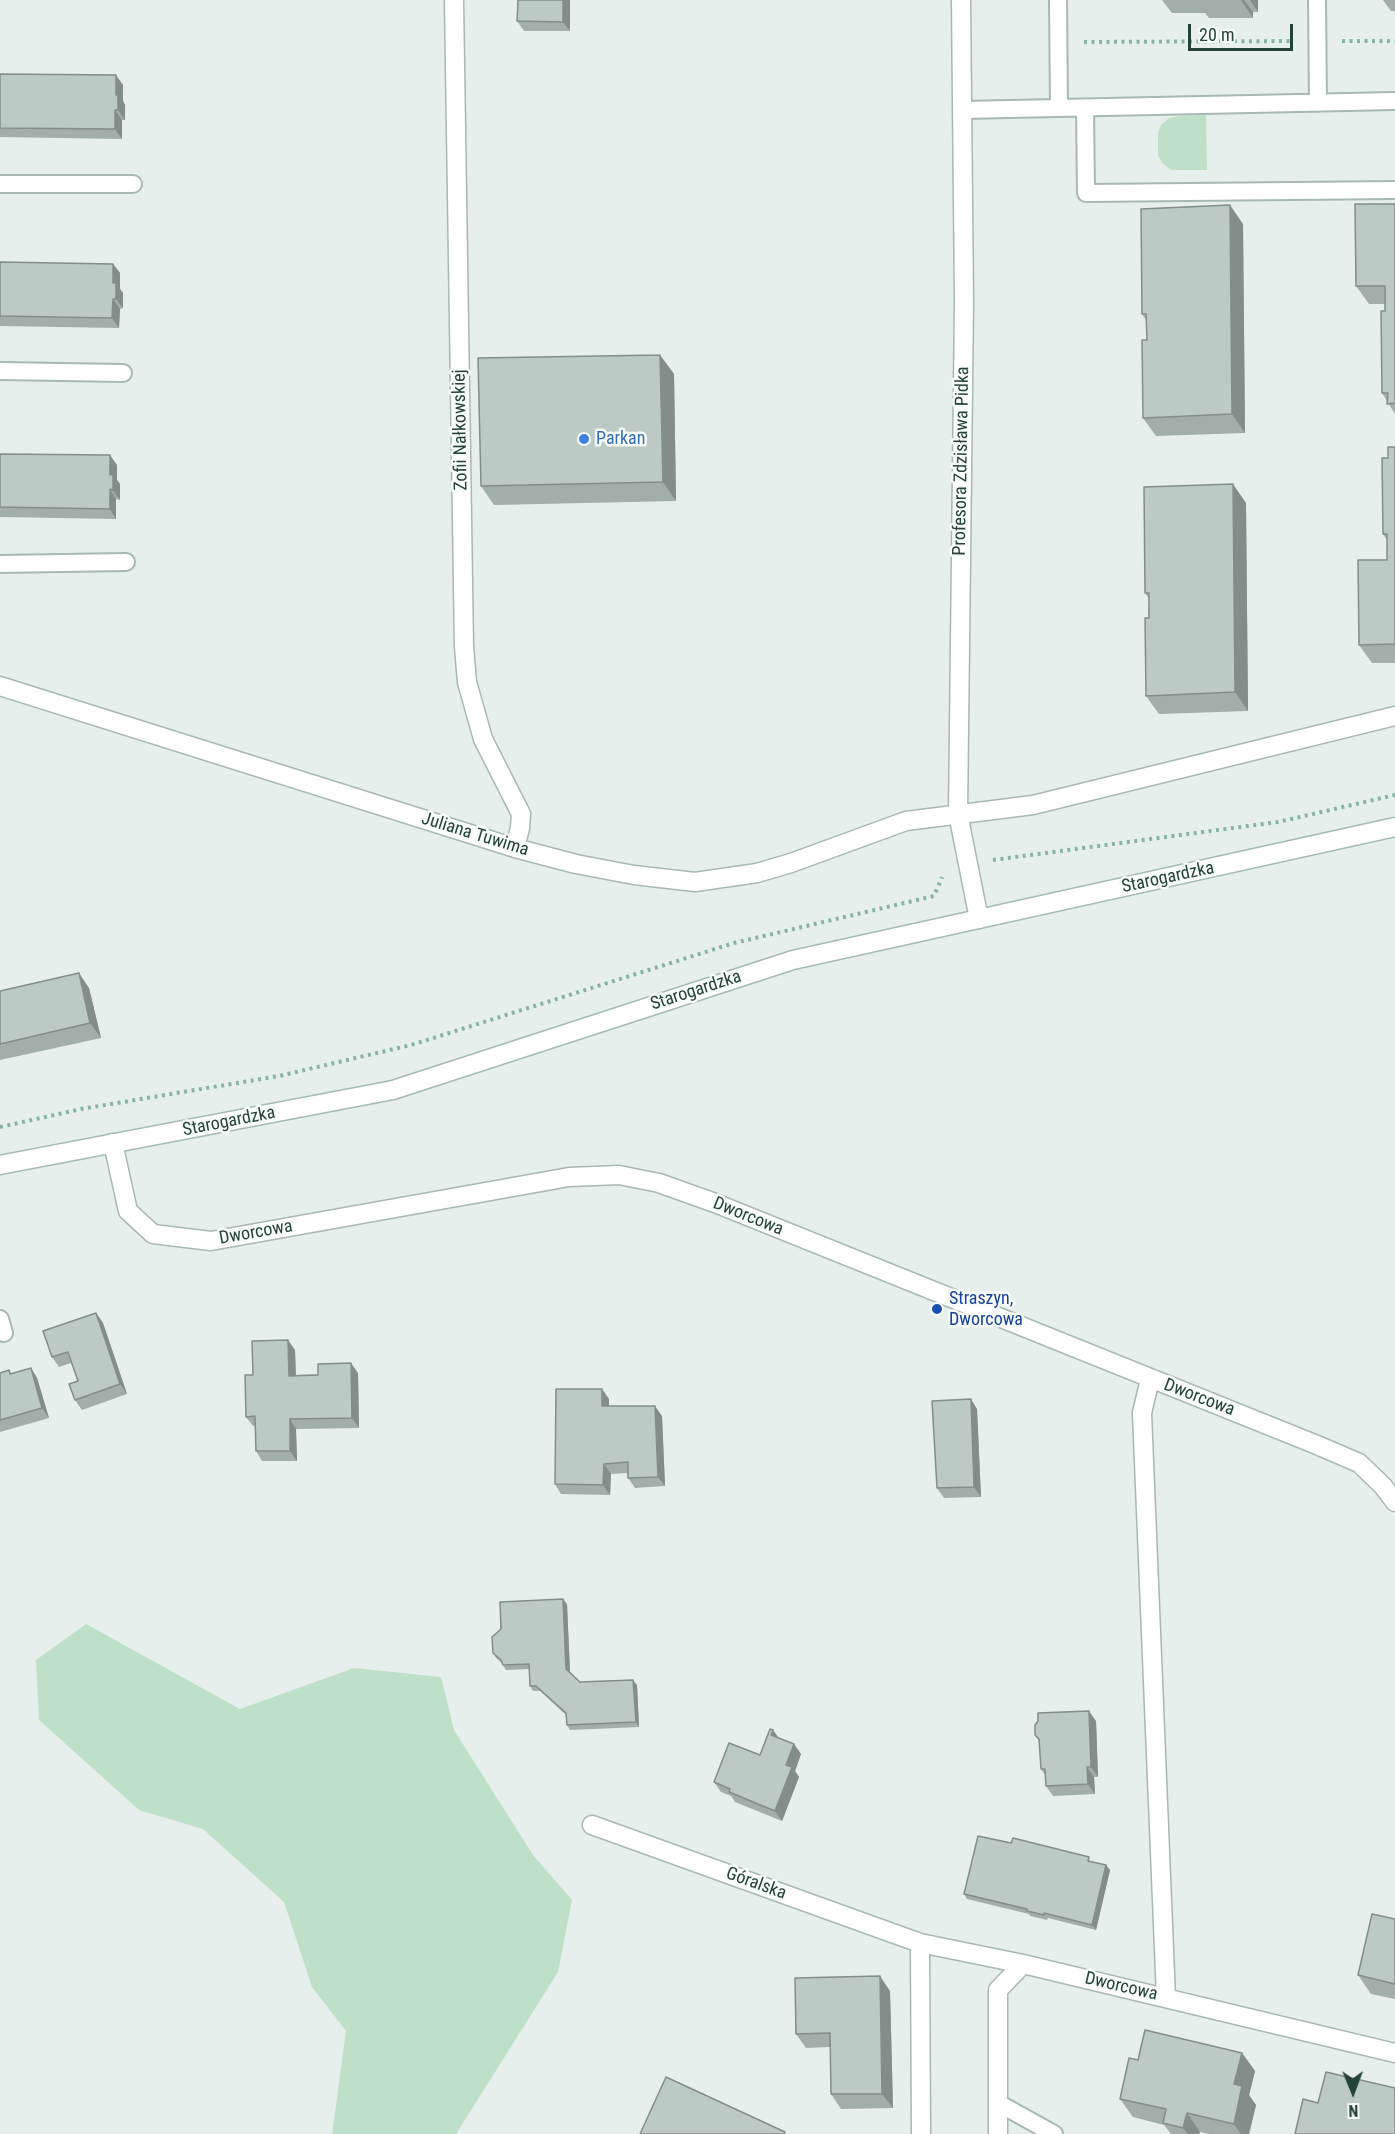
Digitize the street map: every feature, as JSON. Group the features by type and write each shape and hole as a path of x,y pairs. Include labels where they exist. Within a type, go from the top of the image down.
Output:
{"street":[{"name":"Zofii Nałkowskiej","path":"454,0 464,647 467,682 483,739 521,814 515,848"},
{"name":"Profesora Zdzisława Pidka","path":"961,0 964,301 958,814 979,919"},
{"name":"Juliana Tuwima","path":"0,686 515,848 576,864 634,875 695,882 757,873 792,863 906,821 1032,805 1395,716"},
{"name":"Starogardzka","path":"0,1165 393,1090 793,960 1395,827"},
{"name":"Dworcowa","path":"113,1143 128,1211 153,1234 211,1241 569,1177 619,1175 659,1183 715,1203 1359,1463 1383,1486 1395,1502"},
{"path":"1150,1379 1142,1413 1167,1998"},
{"name":"Góralska","path":"591,1825 920,1943 1023,1964"},
{"path":"920,1943 921,2134"},
{"name":"Dworcowa","path":"1023,1964 1395,2053"},
{"path":"998,2134 999,1990 1023,1964"}],"lane":[{"path":"1058,0 1059,108"},
{"path":"1317,0 1318,103"},
{"path":"962,110 1395,101"},
{"path":"1085,108 1086,193 1395,190"},
{"path":"0,184 133,184"},
{"path":"0,371 123,373"},
{"path":"0,564 126,562"},
{"path":"998,2103 1054,2134"}],"path":[{"path":"1058,42 1395,41"},
{"path":"992,860 1278,822 1395,795"},
{"path":"0,1127 81,1109 279,1076 411,1045 734,943 934,896 945,869"}],"green space":[{"path":"1206,115 1207,170 1171,170 1162,163 1158,155 1158,133 1161,125 1169,118"},
{"path":"86,1624 240,1709 354,1668 441,1677 454,1730 533,1855 572,1900 558,1972 456,2134 332,2134 346,2031 312,1987 284,1902 203,1829 139,1810 39,1720 36,1660"}],"building":[{"path":"518,0 563,0 563,22 517,21"},
{"path":"0,74 116,75 118,110 115,110 115,129 0,128"},
{"path":"1355,204 1395,204 1395,403 1387,404 1388,393 1382,393 1381,311 1385,311 1385,286 1356,286"},
{"path":"1230,205 1232,414 1143,418 1142,340 1147,340 1146,314 1142,314 1141,209"},
{"path":"0,262 113,264 116,299 113,299 112,318 0,316"},
{"name":"Parkan","path":"660,355 663,482 481,486 478,358"},
{"path":"1388,447 1395,447 1395,644 1359,645 1358,560 1387,560 1387,534 1383,534 1382,458 1388,458"},
{"path":"0,454 110,455 113,490 110,489 110,509 0,507"},
{"path":"1233,484 1235,692 1146,696 1145,618 1149,618 1149,593 1145,593 1144,487"},
{"path":"79,973 90,1023 0,1044 0,991"},
{"path":"96,1313 120,1384 75,1400 69,1384 78,1381 68,1352 52,1357 43,1331"},
{"path":"288,1340 289,1376 318,1375 318,1364 351,1363 352,1418 290,1419 290,1451 256,1451 255,1416 246,1417 245,1375 253,1375 252,1341"},
{"path":"31,1368 42,1408 0,1420 0,1373 9,1370 10,1374"},
{"path":"556,1389 602,1389 602,1406 655,1406 658,1477 628,1478 628,1462 604,1464 603,1485 555,1484"},
{"path":"971,1399 974,1487 937,1488 932,1401"},
{"path":"563,1599 566,1669 580,1682 633,1680 636,1722 567,1725 566,1713 536,1686 530,1686 529,1664 503,1665 493,1653 492,1637 501,1629 500,1602"},
{"path":"1089,1711 1091,1767 1087,1767 1088,1784 1046,1786 1045,1769 1041,1769 1039,1739 1035,1735 1038,1713"},
{"path":"770,1729 773,1730 771,1735 794,1744 786,1765 792,1767 775,1811 729,1792 730,1789 714,1782 729,1743 760,1755"},
{"path":"978,1836 1011,1843 1013,1838 1089,1857 1088,1861 1106,1865 1092,1925 964,1894"},
{"path":"1372,1914 1395,1919 1395,1984 1358,1975"},
{"path":"880,1976 882,2094 831,2094 830,2033 796,2034 795,1978"},
{"path":"1145,2030 1242,2053 1234,2084 1242,2086 1234,2124 1187,2113 1183,2128 1163,2123 1166,2109 1120,2099 1129,2058 1138,2060"},
{"path":"1326,2072 1395,2088 1395,2134 1295,2134 1303,2099 1318,2103"},
{"path":"666,2077 785,2132 784,2134 640,2134"}],"place":[{"name":"Parkan","path":"584,439"},
{"name":"Straszyn, Dworcowa","path":"937,1309"}]}
